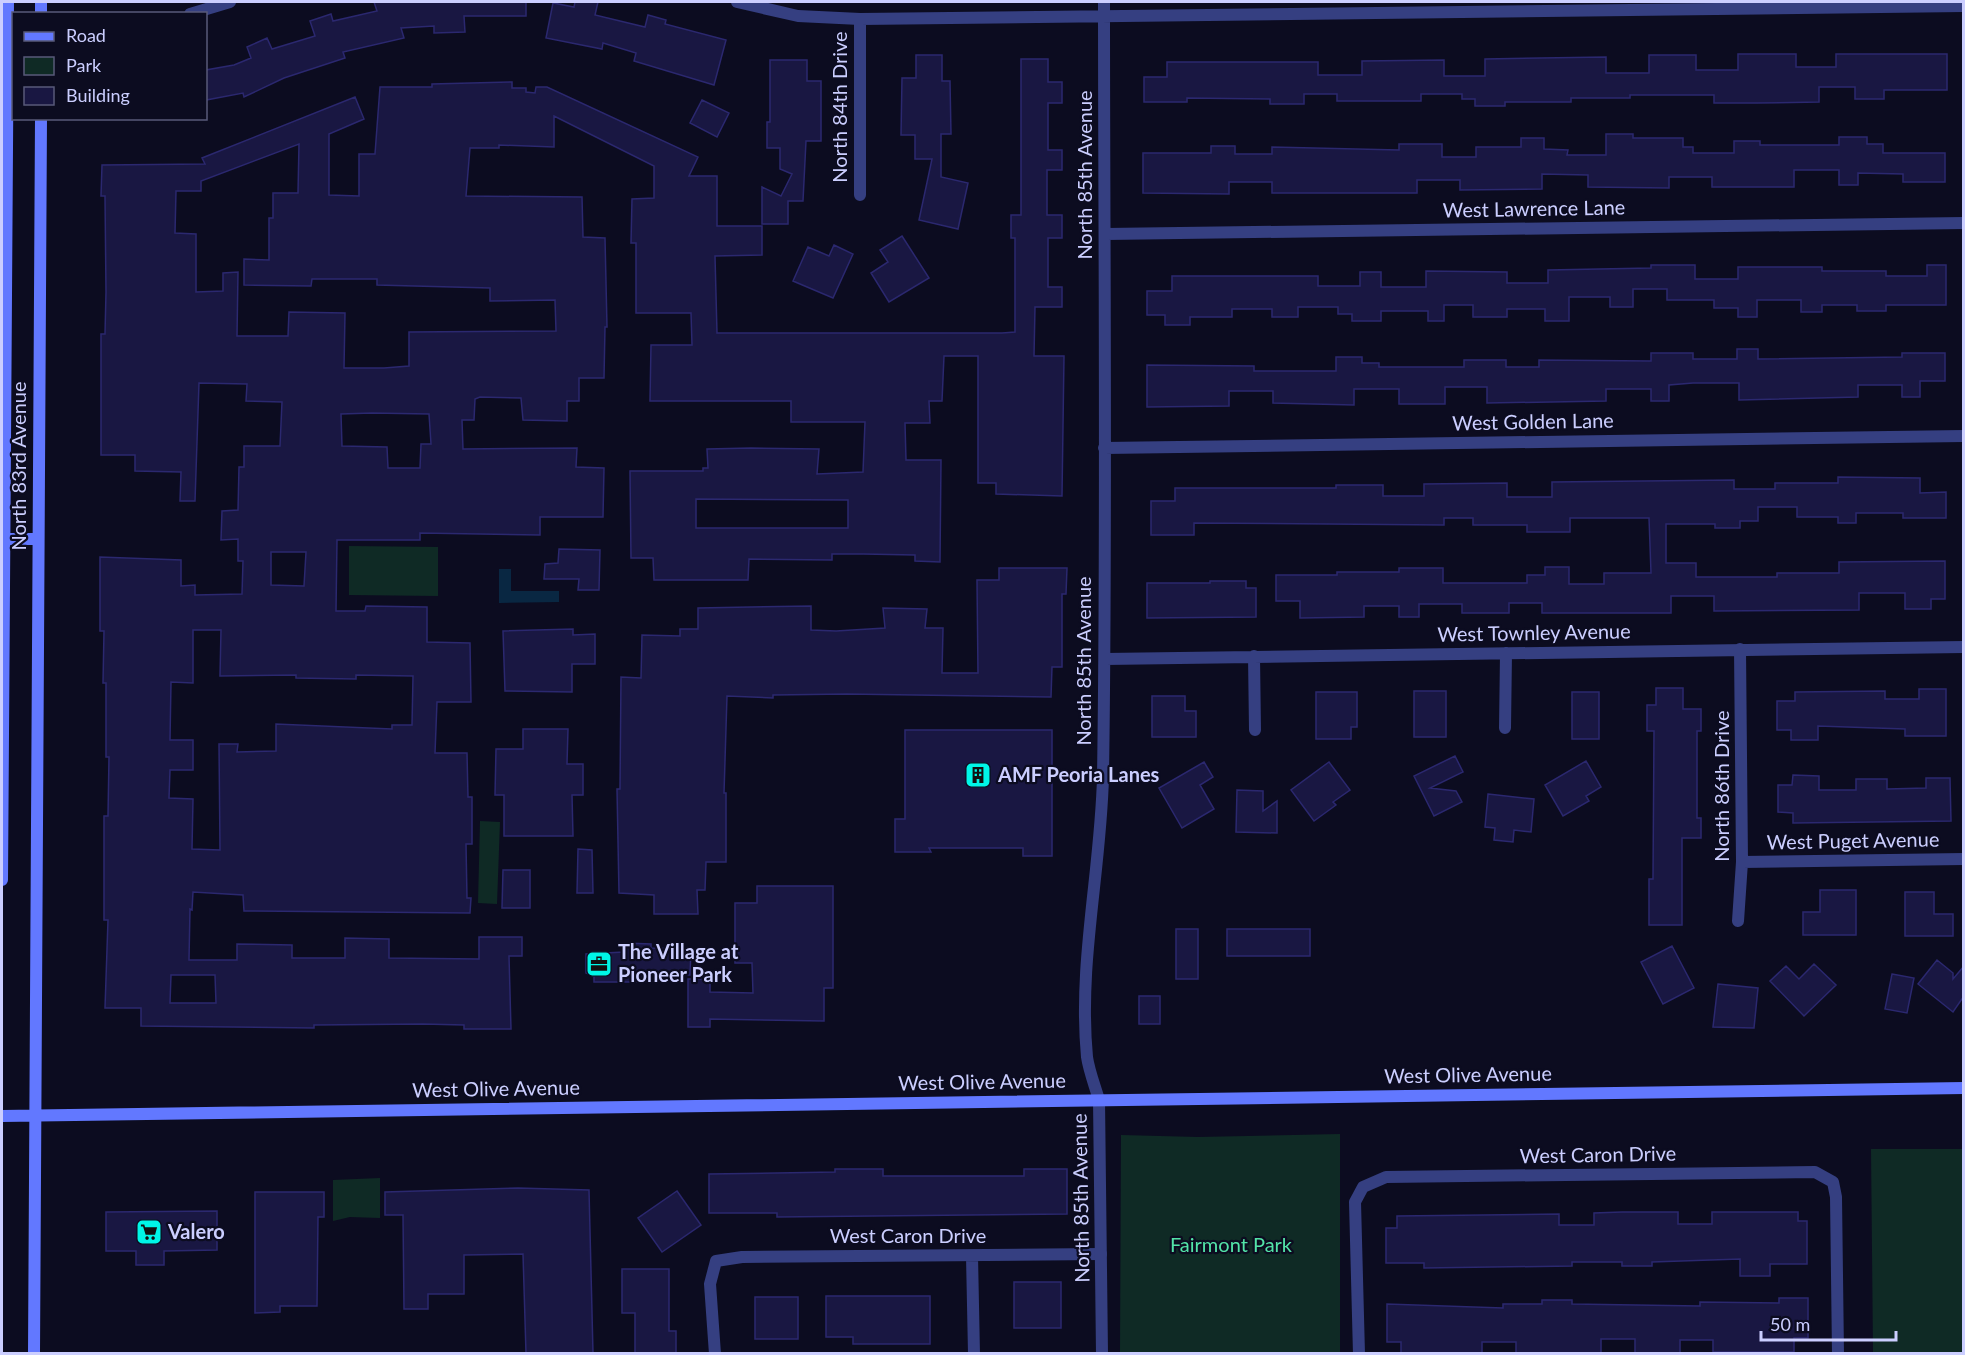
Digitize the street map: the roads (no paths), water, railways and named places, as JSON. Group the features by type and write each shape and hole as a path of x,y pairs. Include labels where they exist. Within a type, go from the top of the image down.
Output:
{"main road":[{"name":"North 83rd Avenue","path":"2,880 3,539 10,28 8,2"},
{"name":"North 83rd Avenue","path":"34,1353 33,1115 41,120"},
{"path":"3,539 38,539"},
{"name":"West Olive Avenue","path":"2,1116 1964,1088"}],"street":[{"path":"195,12 216,4 230,2"},
{"path":"737,2 798,16 860,20 1964,6"},
{"name":"North 85th Avenue","path":"1102,1353 1099,1100 1088,1059 1086,950 1096,877 1102,804 1105,659 1104,2"},
{"name":"North 84th Drive","path":"860,20 860,195"},
{"name":"West Lawrence Lane","path":"1106,234 1964,223"},
{"name":"West Golden Lane","path":"1104,448 1964,435"},
{"name":"West Townley Avenue","path":"1105,659 1964,647"},
{"name":"North 86th Drive","path":"1738,921 1742,861 1740,649"},
{"path":"1505,728 1506,653"},
{"path":"1254,656 1255,730"},
{"name":"West Puget Avenue","path":"1742,861 1964,859"},
{"name":"West Caron Drive","path":"1359,1353 1355,1202 1363,1187 1386,1177 1815,1172 1833,1182 1836,1197 1838,1353"},
{"name":"West Caron Drive","path":"716,1353 711,1284 716,1261 742,1257 1101,1254"},
{"path":"972,1256 974,1353"}],"water":[{"path":"499,569 511,569 511,591 559,591 559,602 499,603"}],"place":[{"name":"AMF Peoria Lanes","path":"978,775"},
{"name":"The Village at Pioneer Park","path":"599,964"},
{"name":"Valero","path":"149,1232"}],"park label":[{"name":"Fairmont Park","path":"1231,1245"}]}
